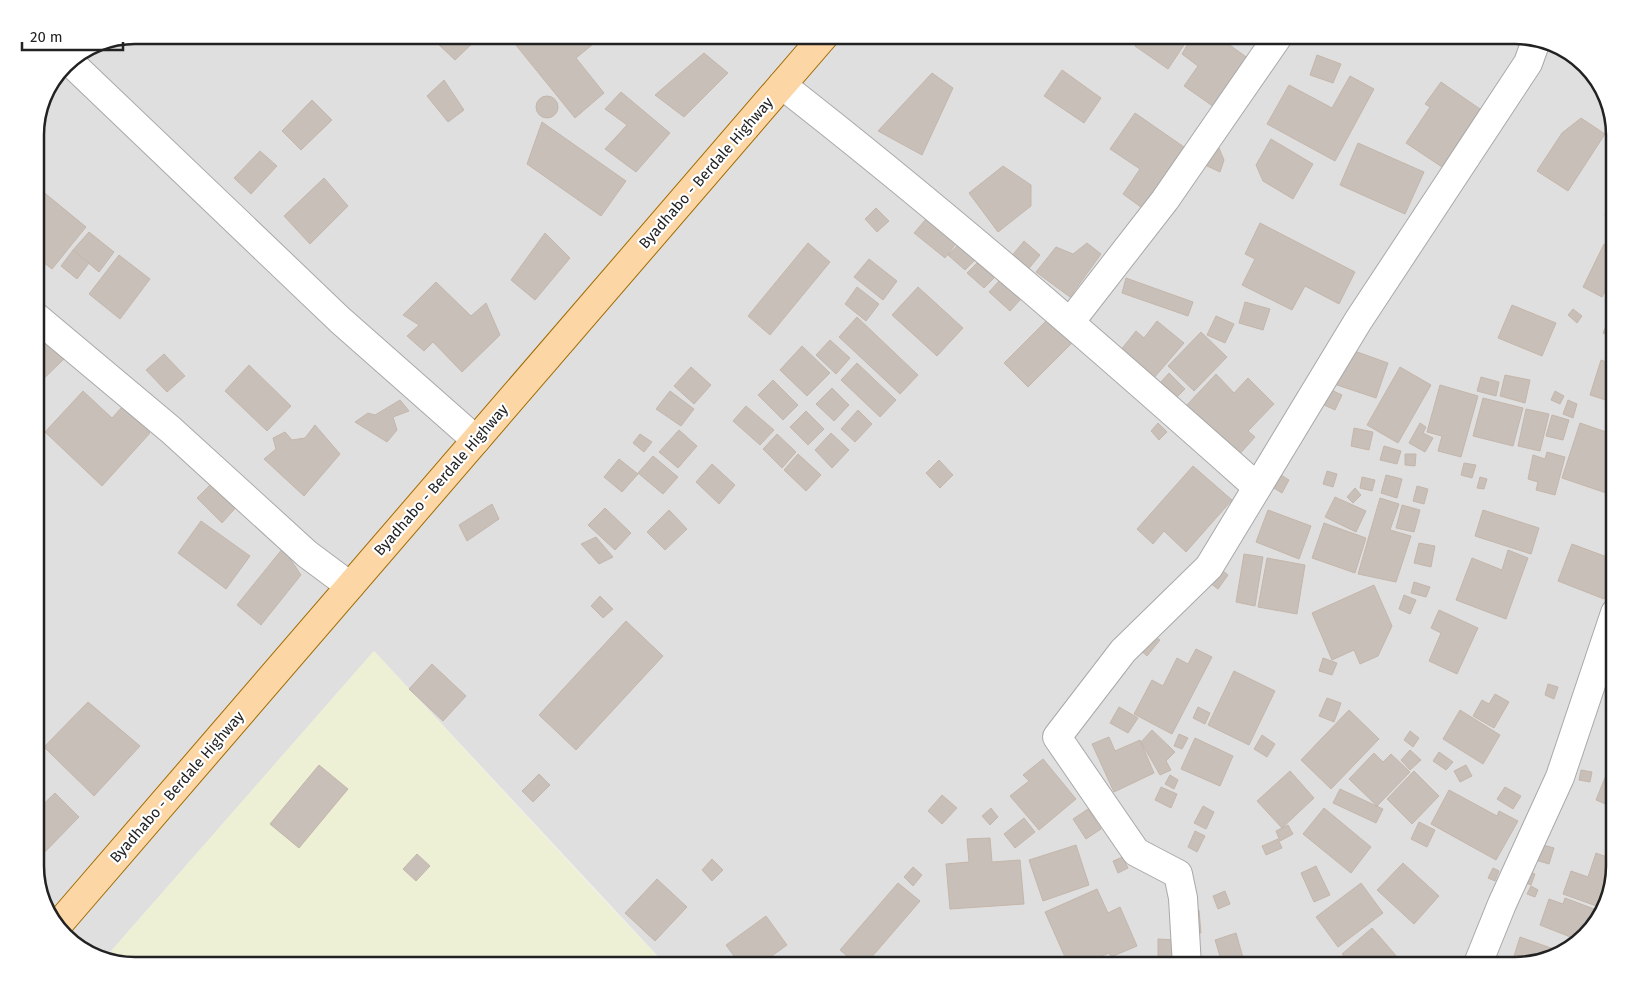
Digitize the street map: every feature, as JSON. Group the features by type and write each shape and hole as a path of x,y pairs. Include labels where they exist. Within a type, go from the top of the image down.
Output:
{"main road":[{"name":"Byadhabo - Berdale Highway","path":"62,921 817,44"}],"street":[{"path":"1071,322 1165,200 1273,44"},
{"path":"1185,957 1182,898 1178,874 1136,852 1057,737 1123,651 1209,567 1358,321 1528,63 1534,46"},
{"path":"75,66 340,320 476,440"},
{"path":"782,85 884,165 1071,322 1257,487"},
{"path":"44,324 171,430 307,554 350,586"},
{"path":"1481,957 1502,904 1560,777 1606,640"}],"shaded area":[{"path":"129,44 1515,44 1539,47 1561,56 1587,79 1597,95 1606,129 1606,866 1603,890 1594,912 1571,938 1561,945 1539,954 1515,957 659,957 374,651 109,953 89,945 66,926 53,906 44,872 44,129 47,111 59,84 75,66 89,56 111,47"}],"green space":[{"path":"374,651 658,957 135,957 109,953"}],"building":[{"path":"438,44 472,44 455,60"},
{"path":"515,44 591,44 576,58 604,93 575,118"},
{"path":"1136,44 1185,44 1168,69 1135,46"},
{"path":"1188,44 1228,44 1249,59 1214,107 1184,86 1198,66 1182,54"},
{"path":"704,53 728,73 684,117 655,95"},
{"path":"1317,55 1341,64 1333,83 1310,75"},
{"path":"1062,70 1101,98 1084,123 1044,96"},
{"path":"932,73 953,88 922,155 878,131"},
{"path":"1350,76 1374,89 1335,161 1267,124 1289,85 1332,108"},
{"path":"444,80 464,110 448,122 427,96"},
{"path":"1441,82 1480,109 1442,167 1406,143 1430,107 1425,104"},
{"path":"621,92 670,133 636,172 605,149 627,125 605,109"},
{"path":"547,96 555,99 558,107 555,115 547,118 539,115 536,107 539,99"},
{"path":"312,100 332,120 301,150 282,131"},
{"path":"1135,113 1184,147 1142,208 1123,194 1140,169 1110,149"},
{"path":"1581,118 1605,134 1568,191 1537,171 1562,133"},
{"path":"542,122 626,181 601,216 527,164"},
{"path":"1271,139 1313,164 1293,199 1263,181 1256,165"},
{"path":"1358,143 1424,172 1405,214 1340,185"},
{"path":"1219,148 1224,160 1220,172 1205,165"},
{"path":"260,151 277,166 251,194 234,178"},
{"path":"1003,166 1031,185 1031,206 998,232 969,193"},
{"path":"324,178 348,206 310,244 284,216"},
{"path":"44,192 86,227 52,269 44,263"},
{"path":"876,208 889,221 877,232 865,219"},
{"path":"932,212 962,236 945,258 914,233"},
{"path":"1260,223 1355,272 1339,304 1305,286 1292,310 1242,285 1255,259 1245,254"},
{"path":"89,232 114,252 99,272 73,250"},
{"path":"545,233 570,258 535,300 511,280"},
{"path":"1024,241 1040,255 1026,272 1010,258"},
{"path":"808,243 830,262 770,335 748,316"},
{"path":"1087,243 1101,254 1070,297 1036,272 1056,247 1073,254"},
{"path":"1604,244 1606,245 1606,289 1602,297 1583,287"},
{"path":"958,245 975,260 965,270 948,255"},
{"path":"73,250 89,263 77,279 61,266"},
{"path":"119,255 150,279 120,319 89,294"},
{"path":"869,259 897,281 883,300 854,277"},
{"path":"977,263 994,278 984,288 967,273"},
{"path":"1126,278 1193,302 1188,316 1122,293"},
{"path":"1000,280 1021,299 1010,311 989,292"},
{"path":"436,282 471,316 486,303 500,335 462,372 433,342 424,351 407,336 419,325 403,315"},
{"path":"857,287 879,304 866,321 845,304"},
{"path":"918,287 963,328 937,356 892,315"},
{"path":"1245,302 1270,309 1263,330 1239,323"},
{"path":"1512,305 1556,323 1542,356 1498,338"},
{"path":"1573,309 1582,316 1577,323 1568,315"},
{"path":"1216,316 1234,324 1225,343 1207,335"},
{"path":"857,317 918,375 900,394 839,337"},
{"path":"1049,318 1073,342 1028,387 1004,363"},
{"path":"1157,321 1184,343 1153,379 1120,351 1136,331 1144,338"},
{"path":"1201,332 1227,357 1194,391 1168,366"},
{"path":"44,336 65,358 44,378"},
{"path":"830,340 850,358 836,374 816,355"},
{"path":"802,346 830,373 807,396 780,370"},
{"path":"1349,349 1388,363 1376,398 1337,385"},
{"path":"164,354 185,376 167,392 146,370"},
{"path":"1601,360 1606,362 1606,400 1590,395"},
{"path":"857,363 896,400 880,417 841,380"},
{"path":"249,365 291,406 267,431 225,391"},
{"path":"691,367 711,385 694,404 674,386"},
{"path":"1400,367 1431,385 1398,443 1367,425"},
{"path":"1169,373 1185,389 1176,398 1160,383"},
{"path":"1216,374 1234,393 1248,378 1274,404 1248,431 1255,437 1237,457 1185,407"},
{"path":"1505,375 1530,380 1525,403 1500,396"},
{"path":"1481,377 1499,382 1496,396 1477,391"},
{"path":"773,380 798,405 783,420 758,395"},
{"path":"1440,385 1478,396 1461,457 1438,451 1442,436 1427,432"},
{"path":"832,388 849,405 834,421 816,404"},
{"path":"1327,388 1342,395 1335,410 1320,403"},
{"path":"83,391 112,418 122,407 150,433 102,486 45,432"},
{"path":"670,391 694,409 681,426 656,409"},
{"path":"1555,391 1564,396 1560,404 1551,400"},
{"path":"1483,398 1523,408 1513,446 1473,436"},
{"path":"400,400 409,411 393,417 397,430 387,442 355,422 368,413 375,415"},
{"path":"1568,400 1577,404 1573,418 1563,414"},
{"path":"746,406 774,430 760,445 733,421"},
{"path":"1526,409 1549,414 1540,451 1518,446"},
{"path":"858,410 872,424 855,442 841,429"},
{"path":"806,411 824,429 808,445 790,427"},
{"path":"1552,415 1569,420 1563,440 1546,436"},
{"path":"1158,423 1167,432 1159,440 1151,431"},
{"path":"1420,423 1426,427 1423,433 1433,438 1425,452 1409,443"},
{"path":"1580,423 1606,432 1606,493 1562,478"},
{"path":"315,425 340,454 304,496 264,459 276,449 273,438 285,432 292,440 305,438"},
{"path":"1354,428 1373,432 1369,450 1351,446"},
{"path":"679,430 697,446 678,468 659,452"},
{"path":"831,433 849,450 832,468 815,450"},
{"path":"640,434 652,442 644,452 633,443"},
{"path":"777,434 796,452 782,468 763,449"},
{"path":"1384,446 1401,451 1397,464 1380,460"},
{"path":"1547,452 1565,457 1555,495 1536,490 1538,482 1528,479 1533,455 1545,459"},
{"path":"798,454 821,475 806,491 784,470"},
{"path":"1405,454 1416,454 1415,466 1405,465"},
{"path":"653,456 678,477 663,494 638,473"},
{"path":"619,459 638,474 622,492 604,477"},
{"path":"939,460 953,475 940,488 926,473"},
{"path":"1464,463 1476,465 1472,478 1461,475"},
{"path":"712,464 735,485 719,504 696,482"},
{"path":"1193,466 1232,500 1186,552 1164,531 1153,544 1137,529"},
{"path":"1327,471 1337,474 1333,487 1323,484"},
{"path":"1281,475 1289,480 1282,493 1274,488"},
{"path":"1386,475 1402,479 1397,498 1381,493"},
{"path":"1362,477 1375,480 1372,491 1360,488"},
{"path":"1480,477 1487,479 1484,489 1477,488"},
{"path":"213,482 238,505 222,523 197,498"},
{"path":"1417,486 1428,489 1424,504 1413,501"},
{"path":"1355,488 1361,495 1353,503 1347,497"},
{"path":"1335,497 1366,511 1356,532 1325,517"},
{"path":"1380,498 1399,504 1390,530 1411,536 1396,582 1358,574"},
{"path":"492,504 499,519 467,541 459,525"},
{"path":"1402,505 1420,510 1414,532 1396,528"},
{"path":"605,508 631,533 615,550 588,525"},
{"path":"669,510 687,529 665,550 647,532"},
{"path":"1268,510 1311,526 1299,559 1256,542"},
{"path":"1483,510 1539,528 1531,554 1475,536"},
{"path":"201,521 250,556 226,589 178,553"},
{"path":"1324,523 1366,538 1355,573 1312,558"},
{"path":"596,537 613,557 599,564 581,544"},
{"path":"1419,543 1435,546 1431,567 1414,563"},
{"path":"1572,544 1606,557 1606,594 1604,599 1558,581"},
{"path":"283,548 301,575 261,625 237,605"},
{"path":"1508,550 1528,558 1506,619 1456,600 1472,558 1502,570"},
{"path":"1244,554 1263,557 1255,606 1236,602"},
{"path":"1267,558 1305,565 1297,614 1258,607"},
{"path":"1217,566 1228,575 1218,589 1206,580"},
{"path":"1414,582 1430,587 1426,597 1411,593"},
{"path":"1374,585 1392,626 1378,656 1360,664 1354,650 1332,660 1312,613"},
{"path":"1404,595 1416,600 1410,614 1399,609"},
{"path":"600,596 613,609 603,618 591,606"},
{"path":"1439,610 1478,628 1457,674 1429,661 1441,633 1431,628"},
{"path":"626,621 663,656 576,750 539,715"},
{"path":"1150,632 1160,640 1147,656 1138,648"},
{"path":"1196,649 1212,657 1172,734 1134,714 1152,680 1163,686 1177,658 1188,664"},
{"path":"1323,658 1337,663 1332,675 1319,671"},
{"path":"432,664 466,696 443,721 409,689"},
{"path":"1234,671 1275,691 1249,745 1208,725"},
{"path":"1548,684 1558,687 1554,699 1545,695"},
{"path":"1495,694 1509,702 1494,728 1473,716 1482,700 1489,704"},
{"path":"1327,698 1341,703 1334,722 1319,716"},
{"path":"88,702 140,746 94,796 44,747"},
{"path":"1119,707 1138,718 1128,733 1110,723"},
{"path":"1198,707 1210,713 1205,724 1193,718"},
{"path":"1349,710 1379,739 1331,789 1301,760"},
{"path":"1460,710 1500,735 1483,764 1443,739"},
{"path":"1152,730 1175,752 1166,761 1171,770 1160,775 1141,742"},
{"path":"1410,731 1419,738 1413,747 1404,740"},
{"path":"1179,734 1188,738 1182,749 1174,746"},
{"path":"1262,735 1275,744 1267,757 1254,749"},
{"path":"1109,737 1115,751 1140,740 1154,773 1114,792 1092,744"},
{"path":"1195,738 1233,756 1220,786 1181,769"},
{"path":"1410,750 1421,760 1410,770 1401,760"},
{"path":"1439,752 1453,762 1446,770 1433,761"},
{"path":"1374,753 1383,762 1391,754 1410,772 1377,806 1349,779"},
{"path":"1043,759 1076,799 1039,830 1010,796 1029,781 1023,775"},
{"path":"319,765 348,789 299,848 270,824"},
{"path":"1466,765 1472,776 1460,782 1454,771"},
{"path":"1581,770 1592,772 1590,782 1579,780"},
{"path":"1290,771 1314,798 1282,828 1257,801"},
{"path":"1414,771 1439,796 1412,824 1387,799"},
{"path":"539,774 550,785 533,802 522,791"},
{"path":"1170,775 1178,780 1174,789 1165,784"},
{"path":"1606,775 1606,804 1596,800"},
{"path":"1161,787 1177,794 1171,808 1155,800"},
{"path":"1505,787 1521,796 1513,809 1497,799"},
{"path":"1340,789 1383,809 1376,823 1333,803"},
{"path":"1449,790 1497,816 1499,811 1518,821 1496,860 1431,824"},
{"path":"55,793 79,817 44,853 44,803"},
{"path":"942,795 957,808 942,824 928,811"},
{"path":"1203,806 1214,812 1206,829 1194,823"},
{"path":"991,808 998,817 990,825 982,816"},
{"path":"1324,808 1371,847 1351,873 1303,834"},
{"path":"1088,809 1101,829 1086,839 1073,819"},
{"path":"1024,818 1035,832 1015,848 1004,834"},
{"path":"1419,822 1435,830 1427,847 1411,839"},
{"path":"1288,825 1293,834 1280,841 1276,831"},
{"path":"1195,831 1205,836 1197,852 1188,847"},
{"path":"990,838 992,862 1020,860 1024,904 950,909 946,864 969,862 967,839"},
{"path":"1278,839 1282,848 1266,855 1262,846"},
{"path":"1536,843 1554,848 1549,864 1532,859"},
{"path":"1076,845 1089,885 1043,901 1029,860"},
{"path":"1596,853 1606,857 1603,890 1597,906 1563,894 1571,871 1588,877"},
{"path":"417,854 430,866 416,881 403,869"},
{"path":"1123,857 1128,868 1118,873 1113,861"},
{"path":"712,859 723,870 712,881 702,870"},
{"path":"1403,863 1439,896 1414,924 1377,890"},
{"path":"1316,866 1330,895 1314,902 1301,873"},
{"path":"913,867 922,875 913,886 904,877"},
{"path":"1493,868 1499,871 1495,881 1488,878"},
{"path":"1525,870 1535,874 1531,885 1521,881"},
{"path":"657,879 687,907 655,941 625,913"},
{"path":"898,883 920,901 872,957 848,957 840,950"},
{"path":"1361,883 1383,913 1338,947 1316,917"},
{"path":"1531,886 1538,890 1535,897 1527,894"},
{"path":"1097,889 1108,913 1120,907 1137,946 1111,957 1109,953 1100,957 1065,957 1045,912"},
{"path":"1225,891 1230,904 1218,909 1213,896"},
{"path":"1565,898 1595,909 1587,922 1572,937 1540,925 1549,899 1563,904"},
{"path":"1187,910 1199,910 1201,933 1189,934"},
{"path":"766,916 787,945 770,957 735,957 726,945"},
{"path":"1372,928 1397,957 1345,957 1342,954"},
{"path":"1236,933 1243,957 1220,957 1215,940"},
{"path":"1520,937 1553,949 1539,954 1514,957"},
{"path":"1158,939 1178,940 1177,957 1158,957"}]}
